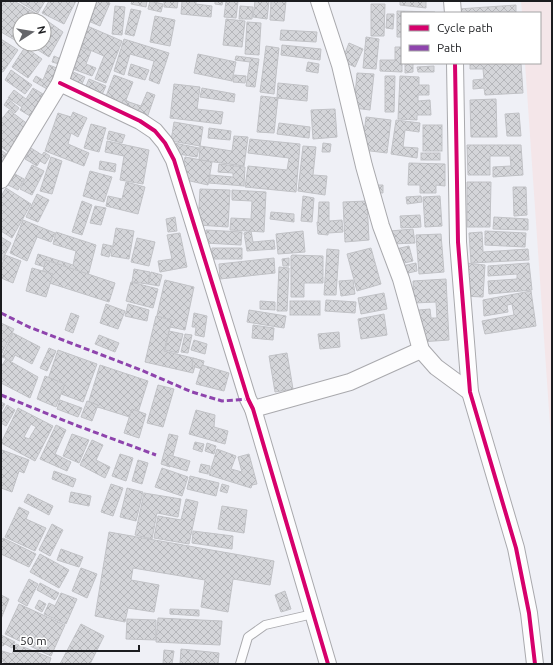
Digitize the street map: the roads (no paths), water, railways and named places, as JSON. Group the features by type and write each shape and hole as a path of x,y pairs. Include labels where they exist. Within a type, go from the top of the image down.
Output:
{"street":[{"path":"1,180 60,83 88,1"},
{"path":"319,1 340,65 364,166 381,226 401,279 421,350 436,367 470,392"},
{"path":"452,1 453,12"},
{"path":"455,64 458,242 470,392 516,548 529,613 535,664"},
{"path":"60,83 140,121 155,131 165,143 174,160 248,399 253,409 328,664"},
{"path":"253,409 350,382 421,350"}],"lane":[{"path":"240,664 248,637 265,625 313,614"}]}
